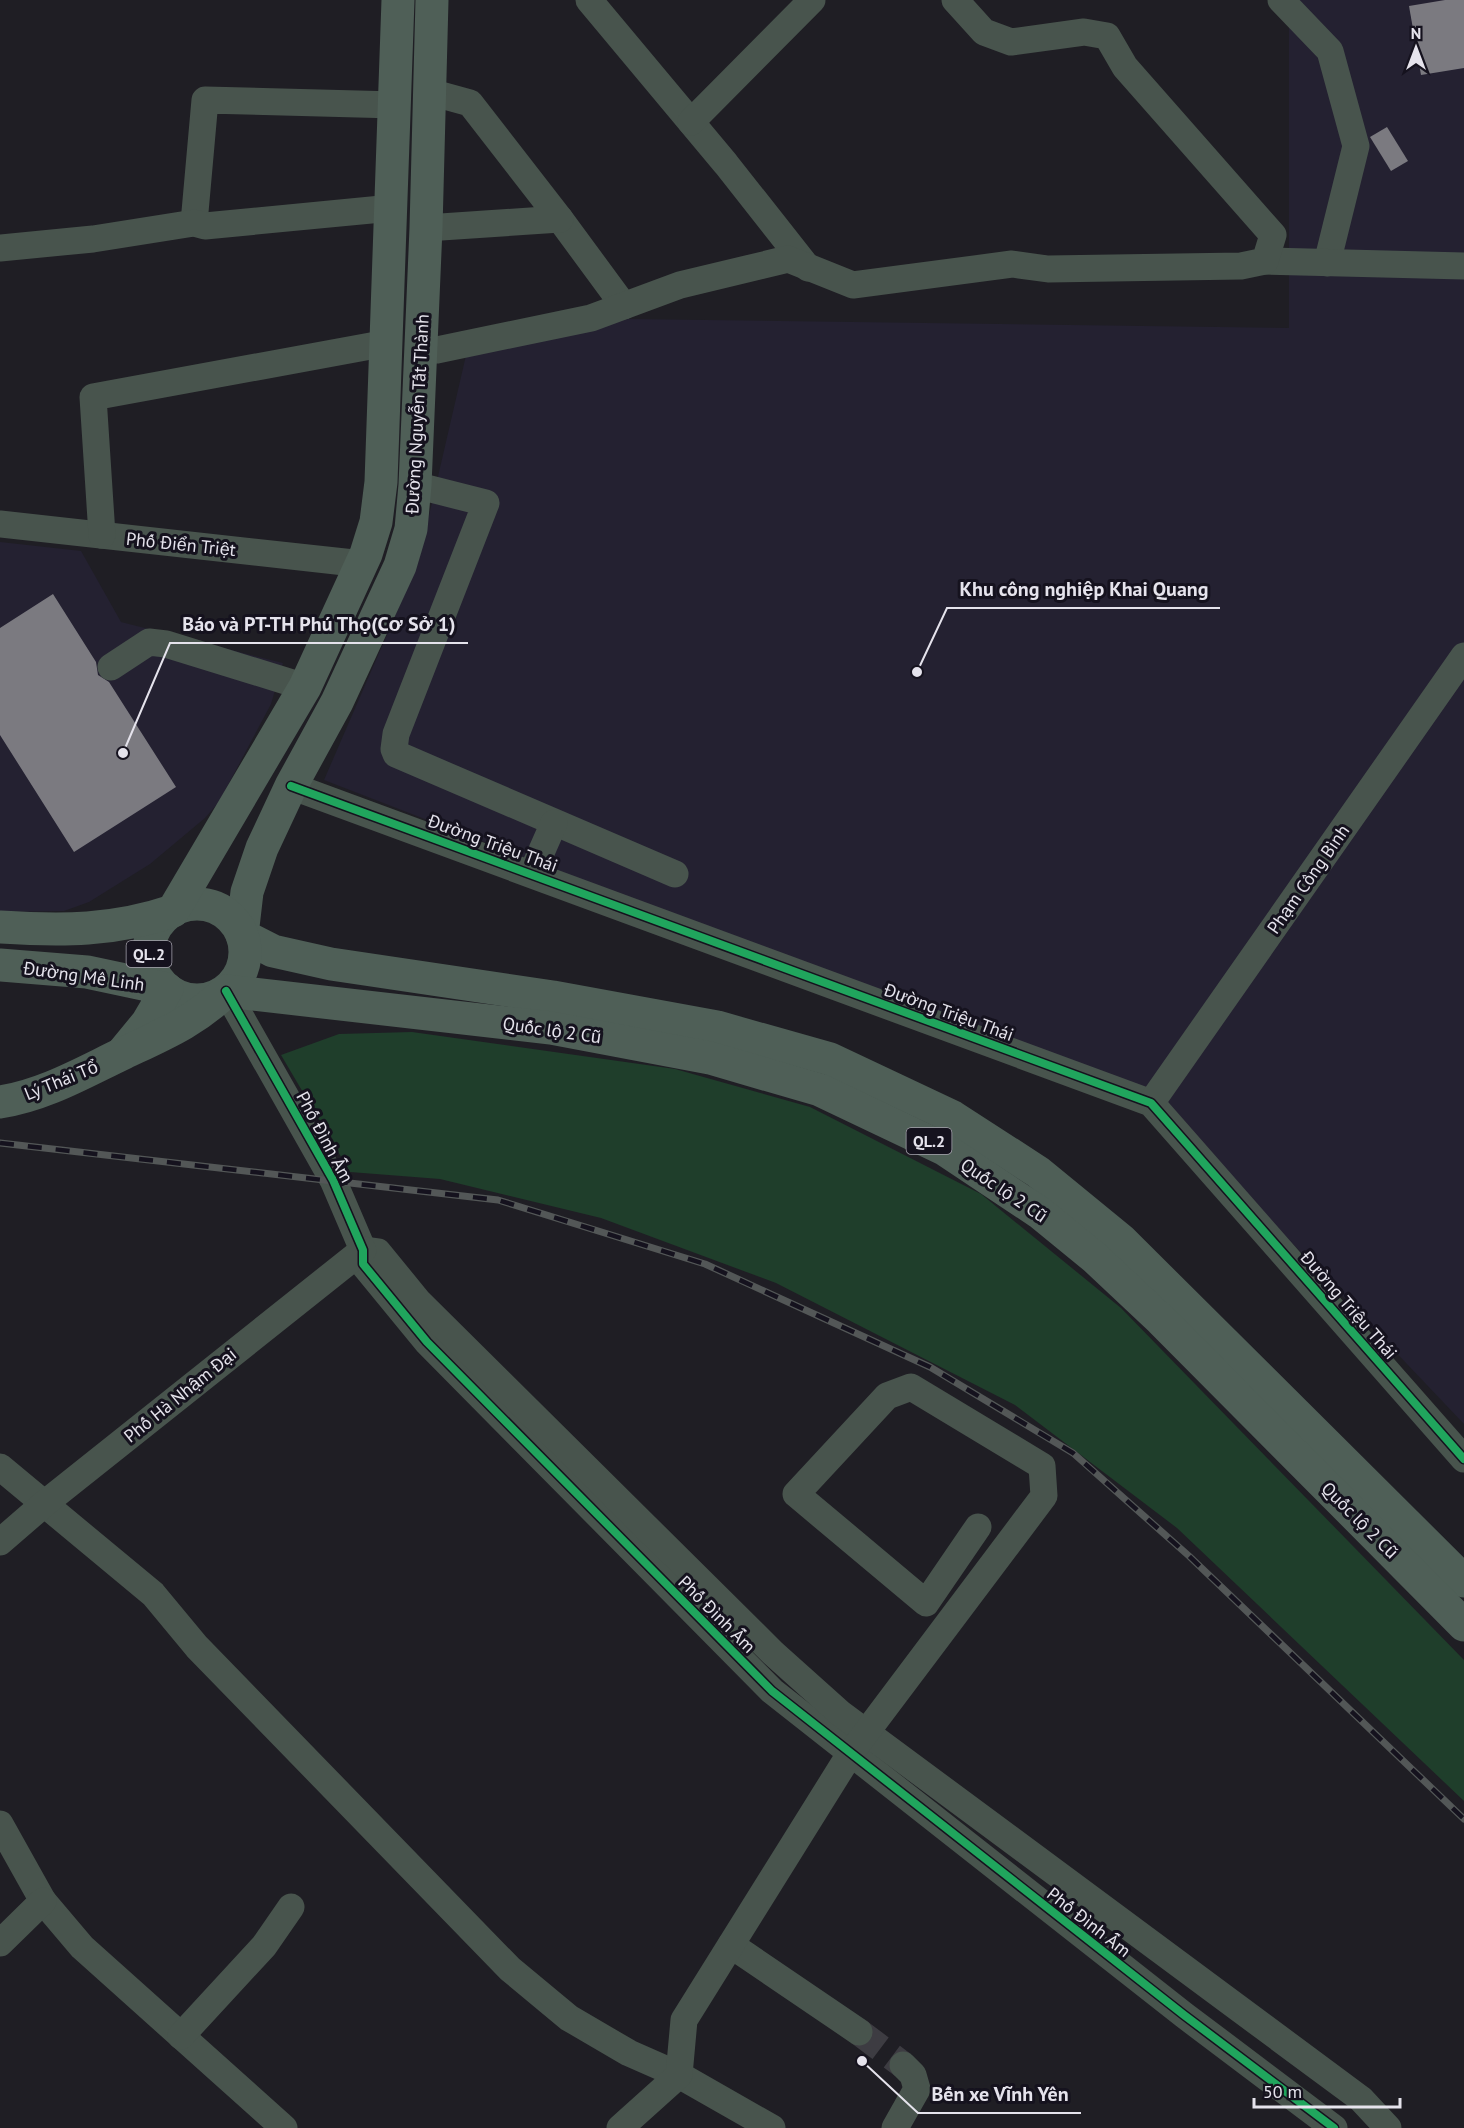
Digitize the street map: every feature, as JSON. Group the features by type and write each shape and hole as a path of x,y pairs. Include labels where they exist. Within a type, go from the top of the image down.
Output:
{"main road":[{"name":"Đường Nguyễn Tất Thành","path":"173,911 305,687 363,564 376,522 381,482 393,208 398,0"},
{"name":"Đường Nguyễn Tất Thành","path":"242,935 247,892 254,871 291,786 337,702 400,566 411,529 426,228 432,0"},
{"name":"QL.2","path":"0,927 78,929 124,926 189,905 213,907 228,915 242,935"},
{"name":"QL.2","path":"173,911 157,927 150,948 153,971 167,989 181,997 196,1000 212,998 226,991"},
{"path":"226,991 237,979 244,965 245,950 242,935"},
{"name":"Quốc lộ 2 Cũ","path":"242,935 266,949 320,962 553,997 717,1027 830,1059 945,1112 1038,1172 1121,1240 1464,1581"},
{"name":"Đường Mê Linh","path":"0,965 87,972 167,989"},
{"name":"Lý Thái Tổ","path":"121,1054 147,1023 167,989"},
{"name":"Quốc lộ 2 Cũ","path":"226,991 551,1028 710,1058 820,1090 945,1149 1040,1213 1103,1266 1161,1320 1464,1625"},
{"name":"Lý Thái Tổ","path":"0,1102 47,1090 184,1025 211,1006 226,991"}],"street":[{"path":"589,0 808,268"},
{"path":"691,122 812,0"},
{"path":"955,0 984,32 1011,42 1084,32 1107,36 1125,67 1273,235 1265,261"},
{"path":"1281,0 1330,51 1356,146 1327,263"},
{"path":"430,92 470,103 624,306"},
{"path":"194,223 205,100 396,105"},
{"path":"0,248 93,239 194,223 205,226 393,208"},
{"path":"426,228 560,219"},
{"path":"421,351 437,350 591,318 680,285 788,260 853,285 1012,264 1048,269 1241,266 1265,261 1464,266"},
{"path":"102,535 93,397 387,343"},
{"path":"415,484 486,503 396,734 394,749 401,758 675,874"},
{"name":"Phố Điển Triệt","path":"0,524 363,564"},
{"path":"111,667 149,642 166,644 305,687"},
{"name":"Phạm Công Bình","path":"1152,1103 1464,656"},
{"name":"Đường Triệu Thái","path":"291,786 1152,1103 1464,1459"},
{"path":"532,873 554,823"},
{"name":"Phố Đình Ấm","path":"226,991 333,1180 363,1250 363,1264 427,1342 772,1691 1184,2015 1296,2098 1326,2125"},
{"name":"Phố Đình Ấm","path":"363,1250 378,1252 418,1301 773,1653 866,1732 1361,2098 1388,2128"},
{"name":"Phố Hà Nhậm Đại","path":"0,1542 44,1504 363,1250"},
{"path":"620,2128 679,2075 684,2020 850,1754 1044,1496 1042,1466 911,1387 887,1396 796,1494 926,1603 978,1527"},
{"path":"0,1467 153,1594 197,1647 510,1969 569,2018 628,2053 679,2075 761,2125"},
{"path":"0,1824 43,1901 82,1947 285,2128"},
{"path":"0,1943 43,1901"},
{"path":"181,2036 264,1946 291,1907"},
{"path":"731,1945 859,2032"},
{"path":"895,2128 917,2089 913,2075 903,2065"},
{"path":"1296,2098 1318,2067"}],"shaded area":[{"path":"1289,0 1464,0 1464,1424 1159,1103 324,780 418,563 467,351 628,319 1289,328"},
{"path":"0,542 81,551 121,622 283,663 271,704 219,802 205,818 150,864 89,902 64,911 0,912"}],"green space":[{"path":"412,1032 675,1069 810,1107 981,1194 1121,1308 1464,1660 1464,1801 1177,1528 1015,1405 776,1283 601,1218 440,1179 350,1172 281,1055 339,1034"}],"building":[{"path":"1445,0 1464,0 1464,68 1421,75 1409,6"},
{"path":"1387,127 1408,161 1391,171 1370,137"},
{"path":"53,594 96,662 98,675 109,682 176,787 74,852 0,735 0,628"}],"tunnel":[{"path":"859,2032 903,2065"}],"railway":[{"path":"0,1143 498,1200 705,1264 930,1367 1073,1453 1189,1556 1464,1819"}],"cycle path":[{"path":"291,786 1151,1103 1464,1459"},
{"path":"226,991 333,1180 363,1250 363,1264 427,1342 772,1691 1184,2015 1334,2128"}],"place":[{"name":"Khu công nghiệp Khai Quang","path":"917,672"},
{"name":"Báo và PT-TH Phú Thọ(Cơ Sở 1)","path":"123,753"},
{"name":"Bến xe Vĩnh Yên","path":"862,2061"}]}
